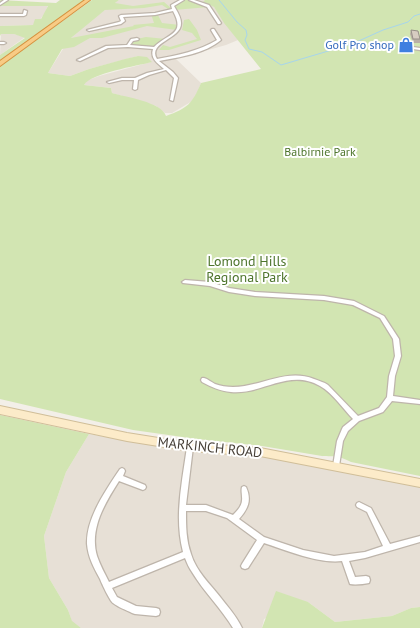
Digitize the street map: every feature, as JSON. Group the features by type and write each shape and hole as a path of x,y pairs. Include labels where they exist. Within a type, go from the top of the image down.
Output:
{"highway":[{"path":"0,64 88,0"}],"main road":[{"name":"MARKINCH ROAD","path":"0,410 126,437 190,447 260,452 420,484"}],"street":[{"path":"0,4 6,0"},
{"path":"172,100 176,78 156,60 154,55 155,48 159,43 175,33 180,25 179,19 172,6 182,0"},
{"path":"190,0 208,6 219,23"},
{"path":"89,30 120,23 123,21 121,16 155,14 174,10"},
{"path":"0,15 24,15"},
{"path":"156,60 194,52 214,44 219,40 219,38 213,30"},
{"path":"128,46 132,40 137,39"},
{"path":"79,60 107,48 128,46 155,48"},
{"path":"414,48 420,50"},
{"path":"109,82 122,79 136,79 166,69"},
{"path":"135,88 136,79"},
{"path":"185,282 210,284 229,290 255,294 324,298 354,303 382,317 396,339 398,356 392,376 390,398 381,410 357,419 345,429 340,441 336,466"},
{"path":"204,380 217,387 238,390 255,387 279,378 295,376 310,379 324,385 357,419"},
{"path":"390,398 420,402"},
{"path":"190,447 182,532 186,554 194,570 238,628"},
{"path":"143,487 120,474 97,514 91,541 93,554 114,600 135,610 156,612"},
{"path":"234,519 244,509 247,497 244,488"},
{"path":"359,505 369,510 388,548"},
{"path":"184,508 206,508 229,516 262,539 303,552 334,559 365,555 420,539"},
{"path":"245,566 262,539"},
{"path":"108,586 186,554"},
{"path":"344,558 353,580 366,580"}],"shaded area":[{"path":"119,0 205,0 214,7 238,40 226,45 176,59 201,83 194,100 172,113 165,113 156,106 112,93 111,88 84,85 86,81 99,76 151,62 138,56 89,69 70,76 48,73 68,41 91,20"},
{"path":"48,5 41,20 33,25 0,26 0,6"},
{"path":"1,34 14,34 25,37 0,55"},
{"path":"89,434 177,449 253,454 420,487 420,607 411,608 392,616 335,622 308,602 264,619 262,628 81,628 72,622 68,610 49,578 44,536 66,472"}],"green space":[{"path":"0,0 56,3 60,0 87,0 0,60 0,55 25,38 14,34 1,34 0,36 0,26 33,25 35,19 41,19 48,6 0,6"},
{"name":"Lomond Hills Regional Park","path":"92,0 119,0 115,3 133,6 164,2 171,8 168,9 162,5 144,8 105,10 71,38 134,26 133,25 154,23 151,14 157,13 162,23 180,25 177,30 147,26 102,38 90,38 74,47 62,49 48,73 70,76 125,59 138,56 147,57 152,62 95,77 84,85 111,88 112,93 158,107 166,116 184,108 192,101 201,83 261,69 224,23 214,7 203,2 205,0 420,0 420,476 351,462 343,458 133,430 0,399 0,66"},
{"path":"182,0 191,0 209,7 174,10 172,6"},
{"path":"189,19 197,30 201,40 169,50 159,50 163,45 170,47 197,39 192,33 182,30 184,20"},
{"path":"146,37 166,39 155,47 128,46 132,40"},
{"path":"0,415 89,434 66,472 44,536 49,578 68,610 72,621 81,628 0,628"},
{"path":"276,591 308,602 335,622 392,616 411,608 420,607 420,628 262,628"}],"building":[{"path":"411,30 418,31 420,39 413,39"}],"waterway":[{"path":"219,0 237,22 246,30 247,35 245,40 249,49 262,52 281,65 352,44 383,30 408,22 414,16 420,14"}],"place":[{"name":"Golf Pro shop","path":"406,45"}],"park label":[{"name":"Balbirnie Park","path":"320,152"}]}
